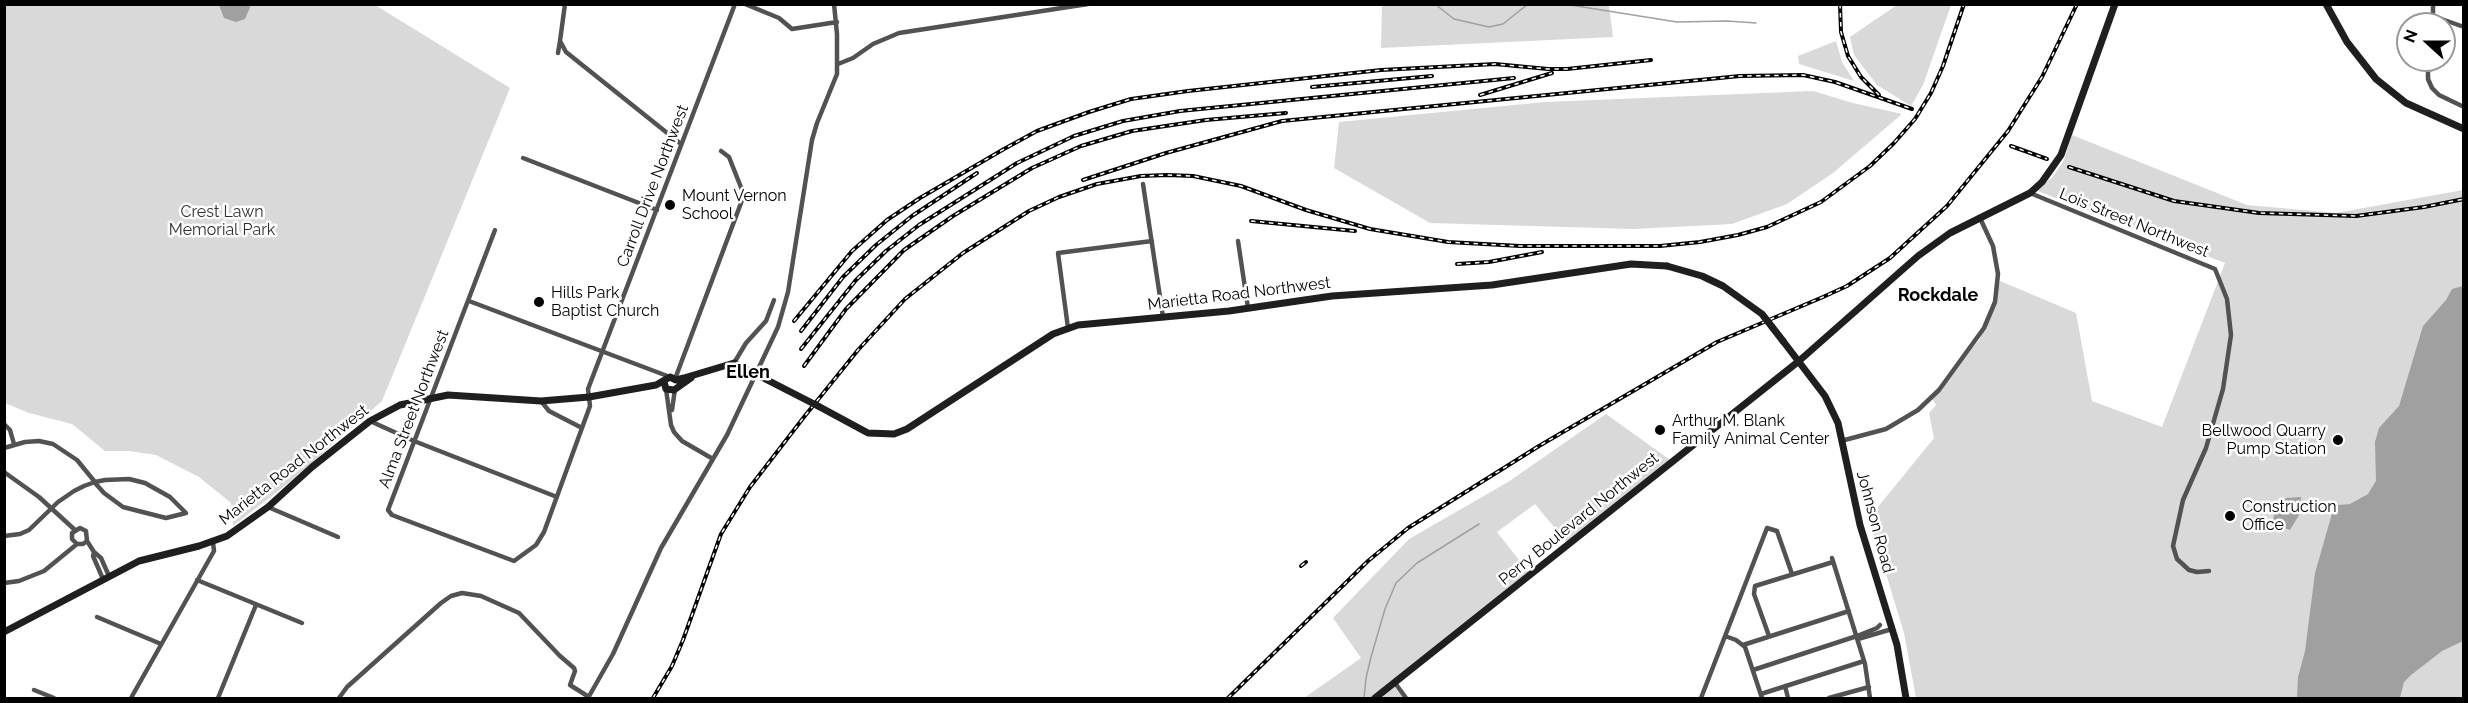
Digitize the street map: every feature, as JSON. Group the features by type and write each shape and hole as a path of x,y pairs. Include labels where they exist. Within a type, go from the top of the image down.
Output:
{"street":[{"path":"558,53 565,4"},
{"name":"Carroll Drive Northwest","path":"536,545 544,532 590,406 588,388 735,4"},
{"path":"745,4 779,18 792,29 837,22"},
{"path":"339,699 347,687 441,603 451,596 462,593 481,596 519,613 574,668 570,685 589,698 613,654 658,554 713,459 778,327 788,292 812,140 837,74 837,22 834,4"},
{"path":"838,64 853,58 873,44 899,33 1088,4"},
{"name":"Perry Boulevard Northwest","path":"1375,699 1799,361 1918,256 1950,233 2030,193 2050,173 2061,155 2115,4"},
{"path":"2326,4 2347,42 2376,79 2406,103 2463,129"},
{"path":"561,35 563,47 570,57 681,144"},
{"path":"2428,72 2432,88 2439,95 2463,107"},
{"path":"713,459 682,441 674,432 671,425 669,382 744,195 729,157 721,151"},
{"path":"523,158 657,210"},
{"path":"1143,184 1163,317"},
{"name":"Lois Street Northwest","path":"2030,193 2215,269 2227,298 2231,335 2223,389 2206,448 2183,500 2173,546 2177,558 2189,570 2209,571"},
{"path":"1842,441 1886,429 1918,410 1939,390 1984,328 1995,302 1998,274 1994,246 1980,218"},
{"name":"Alma Street Northwest","path":"495,230 388,507 390,514 510,561 517,560 536,545"},
{"path":"1068,328 1058,253 1152,241"},
{"path":"1238,242 1248,308"},
{"name":"Marietta Road Northwest","path":"4,632 139,561 213,542 240,528 370,421 400,405 432,396 461,395 541,401 589,397 669,382 736,364 868,433 886,435 901,432 1053,334 1078,325 1248,308 1332,296 1492,285 1631,264 1667,266 1723,285 1762,314 1799,361"},
{"path":"469,299 603,351 669,382"},
{"path":"736,364 746,343 766,321 774,300"},
{"name":"Johnson Road","path":"1799,361 1832,409 1842,441 1860,525 1904,675 1905,699"},
{"path":"541,401 549,411 582,428"},
{"path":"370,421 414,441 557,497"},
{"path":"4,424 10,430 14,444"},
{"path":"4,448 14,444 39,441 53,444 77,460 95,482 104,492 123,507 166,518 186,513 170,497 145,483 129,479 95,482 75,491 52,508 29,530 4,536"},
{"path":"4,472 52,508 75,530"},
{"path":"268,507 338,537"},
{"path":"75,530 80,528 86,531 87,541 101,558 106,577"},
{"path":"1701,699 1767,528 1778,531 1792,574"},
{"path":"75,530 72,539 77,544"},
{"path":"4,583 19,581 44,571 77,544 87,541"},
{"path":"131,699 214,551 213,542"},
{"path":"1769,636 1754,594 1758,584 1832,560 1864,661 1870,699"},
{"path":"197,580 302,623"},
{"path":"1745,585 1755,588"},
{"path":"218,699 255,605"},
{"path":"1743,645 1849,611"},
{"path":"97,617 161,644"},
{"path":"1857,638 1880,625 1891,625"},
{"path":"1753,670 1857,638 1891,625"},
{"path":"1725,636 1743,645 1762,696 1864,661"},
{"path":"1395,683 1406,699"},
{"path":"1785,687 1788,699"},
{"path":"1829,699 1869,687"},
{"path":"34,690 54,699"}],"green space":[{"path":"1382,4 1609,6 1613,37 1381,48"},
{"name":"Crest Lawn Memorial Park","path":"4,5 375,5 510,88 382,401 291,481 233,526 231,503 199,477 156,455 129,451 105,451 72,424 29,413 5,403"},
{"path":"1897,5 1951,5 1923,85 1911,106 1877,85 1854,55 1850,37"},
{"path":"1836,41 1842,62 1854,81 1799,64 1798,56"},
{"path":"1813,91 1902,114 1833,173 1787,204 1732,224 1634,229 1430,223 1334,168 1339,122 1545,102"},
{"path":"2072,135 2247,205 2336,213 2463,190 2463,698 1916,698 1904,633 1869,518 1934,438 1929,413 1936,405 1931,397 1980,339 2000,281 2076,313 2092,401 2162,427 2225,263 2035,190 2052,178 2064,160"},
{"path":"1606,414 1673,462 1568,544 1535,504 1497,532 1530,574 1394,687 1404,698 1304,698 1361,658 1333,618 1409,539 1508,482"}],"shaded area":[{"path":"219,5 251,5 245,19 236,22 224,18"},
{"path":"2463,286 2463,641 2442,651 2411,675 2404,682 2400,698 2297,698 2298,677 2305,651 2315,573 2333,510 2338,505 2350,504 2368,494 2376,481 2375,442 2379,428 2399,406 2423,326 2446,300 2452,289"},
{"path":"2301,497 2299,515 2290,530 2273,521 2275,509 2286,498"}],"waterway":[{"path":"1435,4 1454,19 1489,27 1503,24 1528,4"},
{"path":"1564,4 1677,22 1756,23"},
{"path":"1364,698 1371,657 1385,609 1396,583 1417,563 1479,524"}],"railway":[{"path":"1840,4 1841,32 1848,56 1861,77 1879,95"},
{"path":"653,698 672,666 683,640 721,534 750,487 804,417 858,350 905,299 963,253 1029,211 1059,197 1097,184 1141,176 1167,175 1193,176 1241,186 1306,210 1370,229 1448,242 1520,246 1660,246 1738,235 1767,227 1821,202 1870,166 1894,143 1915,119 1931,93 1943,66 1964,4"},
{"path":"1228,698 1368,561 1408,528 1539,446 1717,342 1847,286 1890,258 1947,206 2008,131 2042,77 2077,4"},
{"path":"794,321 852,251 887,220 920,198 1037,131 1131,99 1381,70 1495,64 1567,69 1651,60"},
{"path":"1480,95 1552,73"},
{"path":"1083,180 1166,153 1282,121 1740,76 1803,75 1835,82 1912,109"},
{"path":"1312,87 1432,76"},
{"path":"801,349 856,280 886,251 919,225 1017,163 1074,136 1123,121 1180,111 1514,78"},
{"path":"804,366 846,309 904,250 953,216 1032,168 1081,146 1132,131 1206,120 1286,113"},
{"path":"2011,146 2047,159"},
{"path":"2069,167 2174,201 2259,213 2356,216 2464,199"},
{"path":"801,331 843,277 876,245 912,216 977,173"},
{"path":"1251,221 1355,231"},
{"path":"1457,264 1489,262 1542,252"},
{"path":"1301,566 1306,562"}],"place":[{"name":"Mount Vernon School","path":"670,205"},
{"name":"Hills Park Baptist Church","path":"539,302"},
{"name":"Arthur M. Blank Family Animal Center","path":"1660,430"},
{"name":"Bellwood Quarry Pump Station","path":"2338,440"},
{"name":"Construction Office","path":"2230,516"}],"district":[{"name":"Rockdale","path":"1938,296"},
{"name":"Ellen","path":"748,373"}]}
